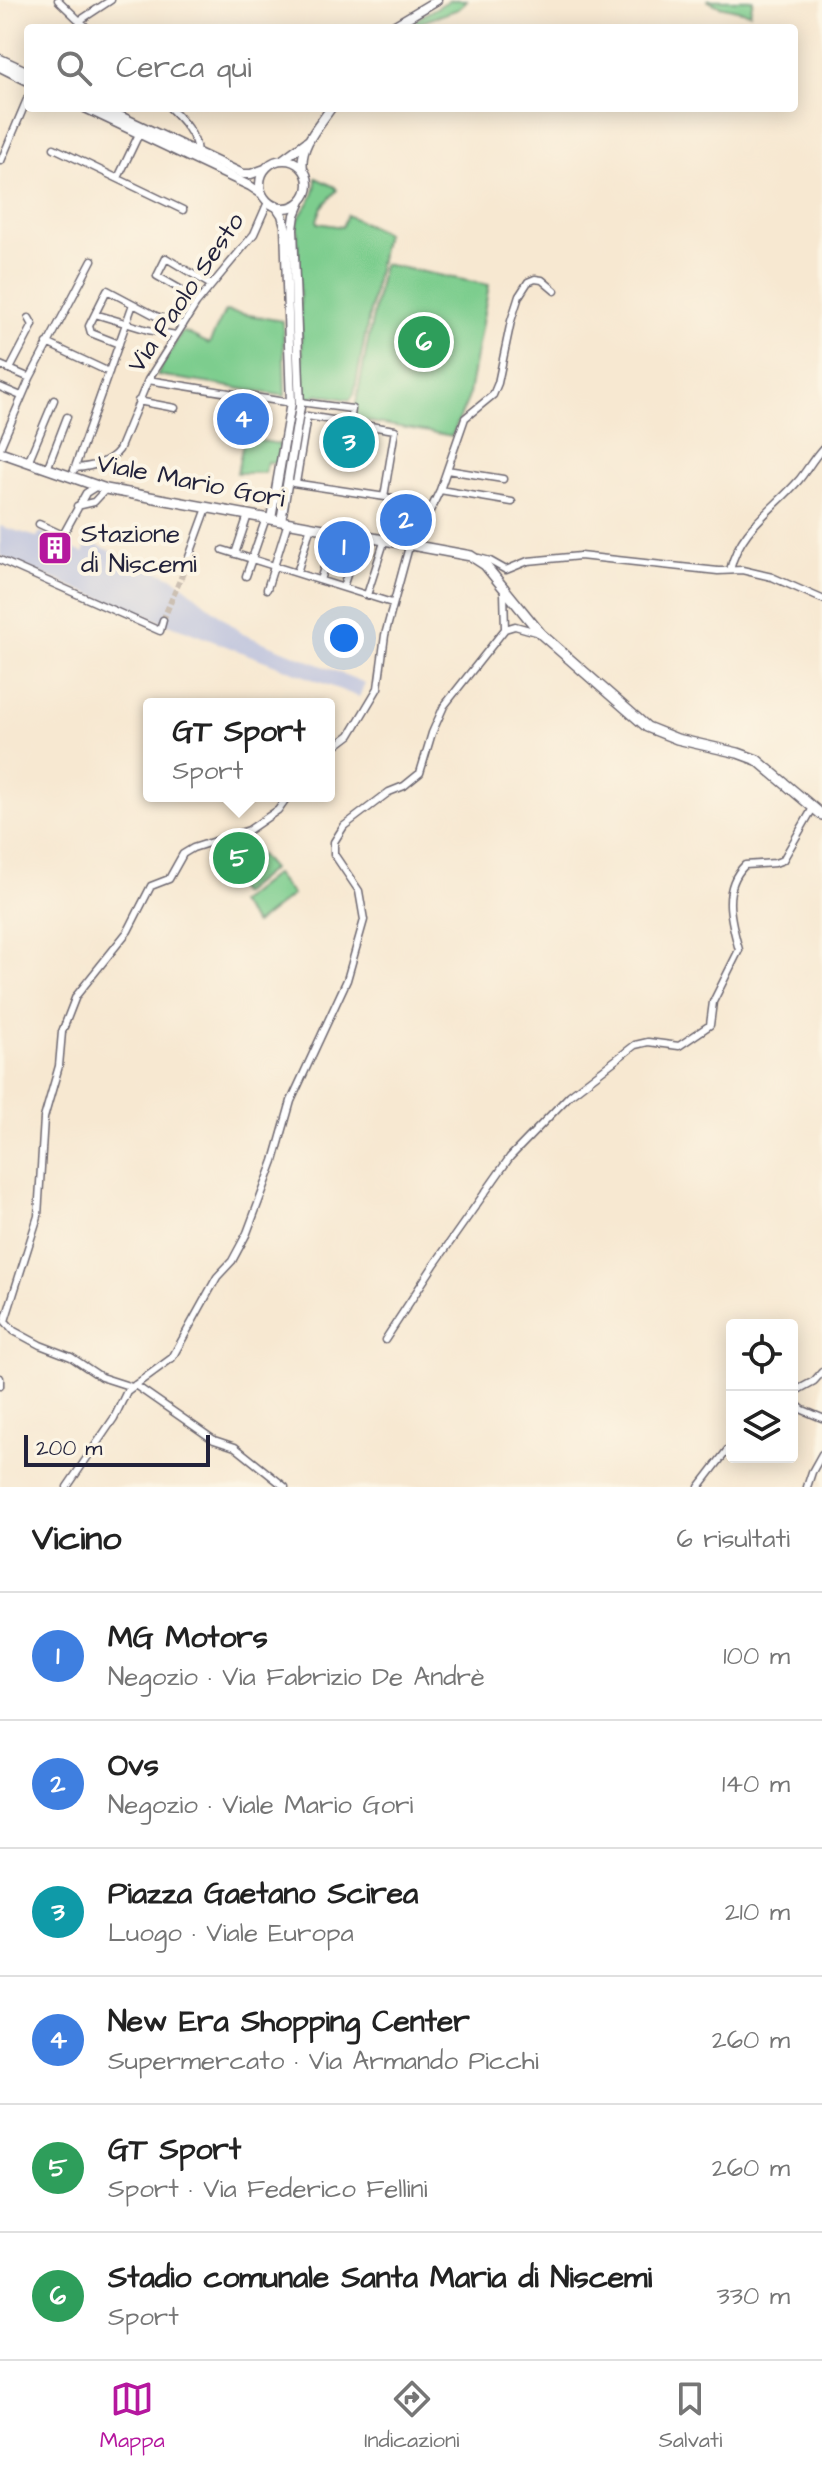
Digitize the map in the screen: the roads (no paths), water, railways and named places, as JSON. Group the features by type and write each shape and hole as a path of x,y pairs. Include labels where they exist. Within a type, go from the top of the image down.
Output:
{"main road":[{"name":"Viale Mario Gori","path":"0,450 47,469 75,475 96,487 471,556"},
{"path":"471,556 485,565 541,634 647,727 677,739 757,760 822,815"}],"street":[{"path":"58,0 82,24"},
{"path":"397,24 437,0"},
{"path":"79,21 109,1"},
{"path":"0,59 24,70"},
{"path":"0,67 24,79"},
{"path":"1,161 24,106"},
{"path":"93,112 250,186 282,215 296,402 277,520 274,566 267,589"},
{"path":"112,112 243,174 265,169"},
{"path":"174,112 184,121 197,145 197,152"},
{"path":"292,483 296,402 293,229 295,215 307,189 302,157 309,139 328,112"},
{"path":"118,178 139,134"},
{"path":"269,201 260,178 265,169 309,139"},
{"path":"54,148 183,210"},
{"path":"282,160 296,163 303,169"},
{"path":"269,201 289,207 301,201"},
{"name":"Via Paolo Sesto","path":"75,475 114,457 119,450 148,380 199,300 254,234 269,201"},
{"path":"199,300 157,276 166,258 211,285"},
{"path":"0,450 21,396 92,260"},
{"path":"335,746 350,735 378,688 392,603 412,544 440,490 465,418 490,399 498,383 511,321 523,287 535,279 542,280 555,291"},
{"path":"119,344 91,333 89,326 107,290 168,321 183,325"},
{"path":"39,524 63,535 77,506 81,492 75,475 133,304"},
{"path":"95,314 176,335"},
{"path":"10,369 33,325 29,318"},
{"path":"47,343 109,372"},
{"path":"0,365 30,378"},
{"path":"148,380 352,409 350,423"},
{"path":"0,387 21,396"},
{"path":"28,462 54,400"},
{"path":"138,401 175,408"},
{"path":"246,576 252,559 277,520 292,483 307,416 395,430 384,497"},
{"path":"47,469 67,417"},
{"path":"730,570 745,534 799,479 822,449"},
{"path":"447,470 503,479"},
{"path":"292,483 392,498 398,508 367,595"},
{"path":"77,506 96,487"},
{"path":"77,506 98,499 96,487"},
{"path":"88,503 96,487"},
{"path":"440,490 512,502"},
{"path":"185,568 207,508"},
{"path":"235,554 248,515"},
{"path":"297,573 311,526"},
{"path":"320,580 336,531"},
{"path":"343,587 360,535"},
{"path":"223,550 392,603"},
{"path":"471,556 490,561 506,570 528,561 580,556 718,571 756,572 822,599"},
{"path":"0,560 160,631 163,620"},
{"path":"504,589 505,629"},
{"path":"67,1487 114,1418 123,1398 133,1386 172,1358 217,1277 232,1261 239,1247 274,1161 291,1101 347,980 364,920 354,882 334,854 334,842 344,826 420,773 444,706 505,629 515,626 541,634"},
{"path":"284,802 278,810 249,830 183,854 169,879 151,886 128,931 76,996 62,1032 59,1066 44,1118 38,1216 3,1322 40,1345 71,1357 101,1377 133,1386 205,1435 235,1447 285,1487"},
{"path":"385,1340 510,1157 570,1095 635,1045 648,1042 679,1046 710,1025 713,1002 739,950 729,913 729,896 736,874 745,865 783,860 813,808"},
{"path":"796,1391 814,1381 822,1372"},
{"path":"0,1378 0,1386"},
{"path":"798,1406 822,1418"},
{"path":"699,1487 726,1452"},
{"path":"807,1487 822,1454"}],"tunnel":[{"path":"163,620 185,568"}],"place":[{"name":"Stadio comunale Santa Maria di Niscemi","path":"424,342"},
{"name":"New Era Shopping Center","path":"243,419"},
{"name":"Piazza Gaetano Scirea","path":"349,442"},
{"name":"Ovs","path":"406,520"},
{"name":"MG Motors","path":"344,547"},
{"name":"Stazione di Niscemi","path":"55,548"},
{"name":"GT Sport","path":"239,858"}]}
